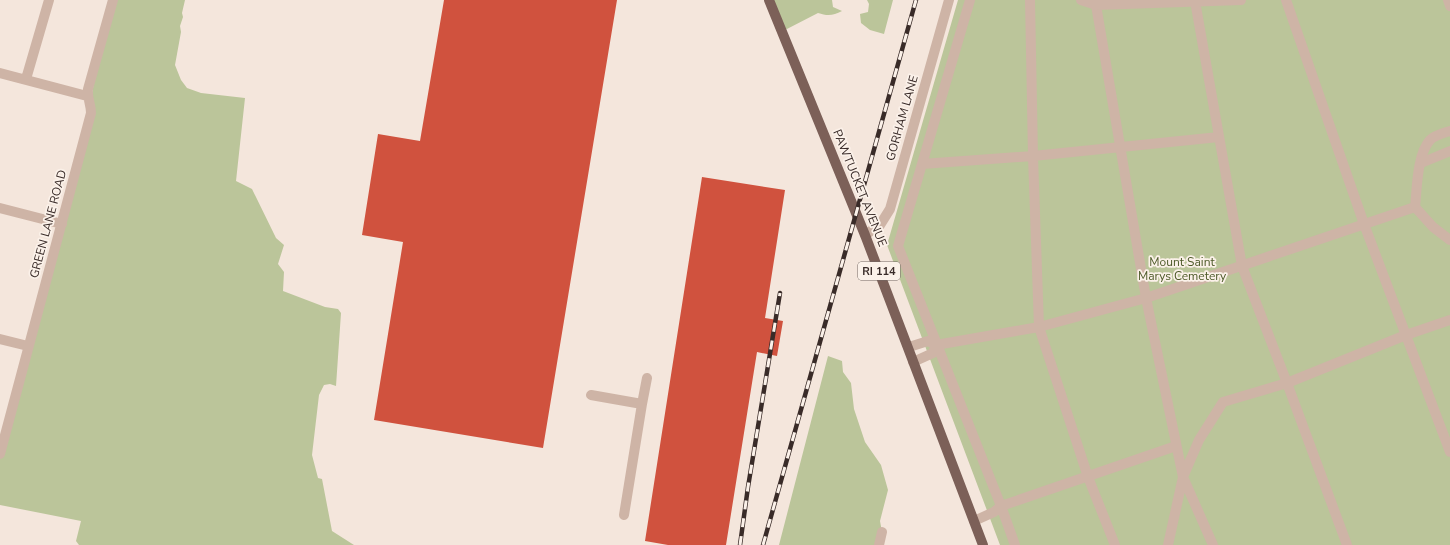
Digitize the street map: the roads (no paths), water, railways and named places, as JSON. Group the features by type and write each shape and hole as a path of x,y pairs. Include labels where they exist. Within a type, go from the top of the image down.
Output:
{"main road":[{"name":"PAWTUCKET AVENUE","path":"769,0 865,235 984,545"}],"street":[{"path":"26,79 49,0"},
{"name":"GREEN LANE ROAD","path":"0,454 91,113 91,104 87,96 113,0"},
{"name":"GORHAM LANE","path":"865,235 880,225 890,208 949,0"},
{"path":"970,0 898,246 1001,506 1014,545"},
{"path":"1030,0 1033,156 1039,327 1088,477 1115,545"},
{"path":"1080,0 1096,5 1241,0"},
{"path":"1286,0 1364,224 1450,452"},
{"path":"1448,0 1450,6"},
{"path":"1195,1 1242,266 1347,545"},
{"path":"1096,5 1146,298 1182,477 1213,545"},
{"path":"0,73 87,96"},
{"path":"1415,207 1417,181 1424,150 1430,140 1450,130"},
{"path":"922,164 1033,156 1219,137"},
{"path":"1421,162 1450,151"},
{"path":"909,347 928,342 936,345 1039,327 1146,298 1415,207"},
{"path":"1415,207 1449,238"},
{"path":"0,208 62,224"},
{"path":"1168,545 1182,477 1199,440 1223,402 1287,383 1406,335 1450,320"},
{"path":"0,339 28,346"},
{"path":"913,362 934,353 936,345"},
{"path":"624,515 647,378"},
{"path":"591,395 642,404"},
{"path":"974,521 994,512 1001,506 1176,446"},
{"path":"879,545 882,532"}],"railway":[{"path":"763,545 916,0"},
{"path":"740,545 780,293"}],"park label":[{"name":"Mount Saint Marys Cemetery","path":"1182,269"}]}
